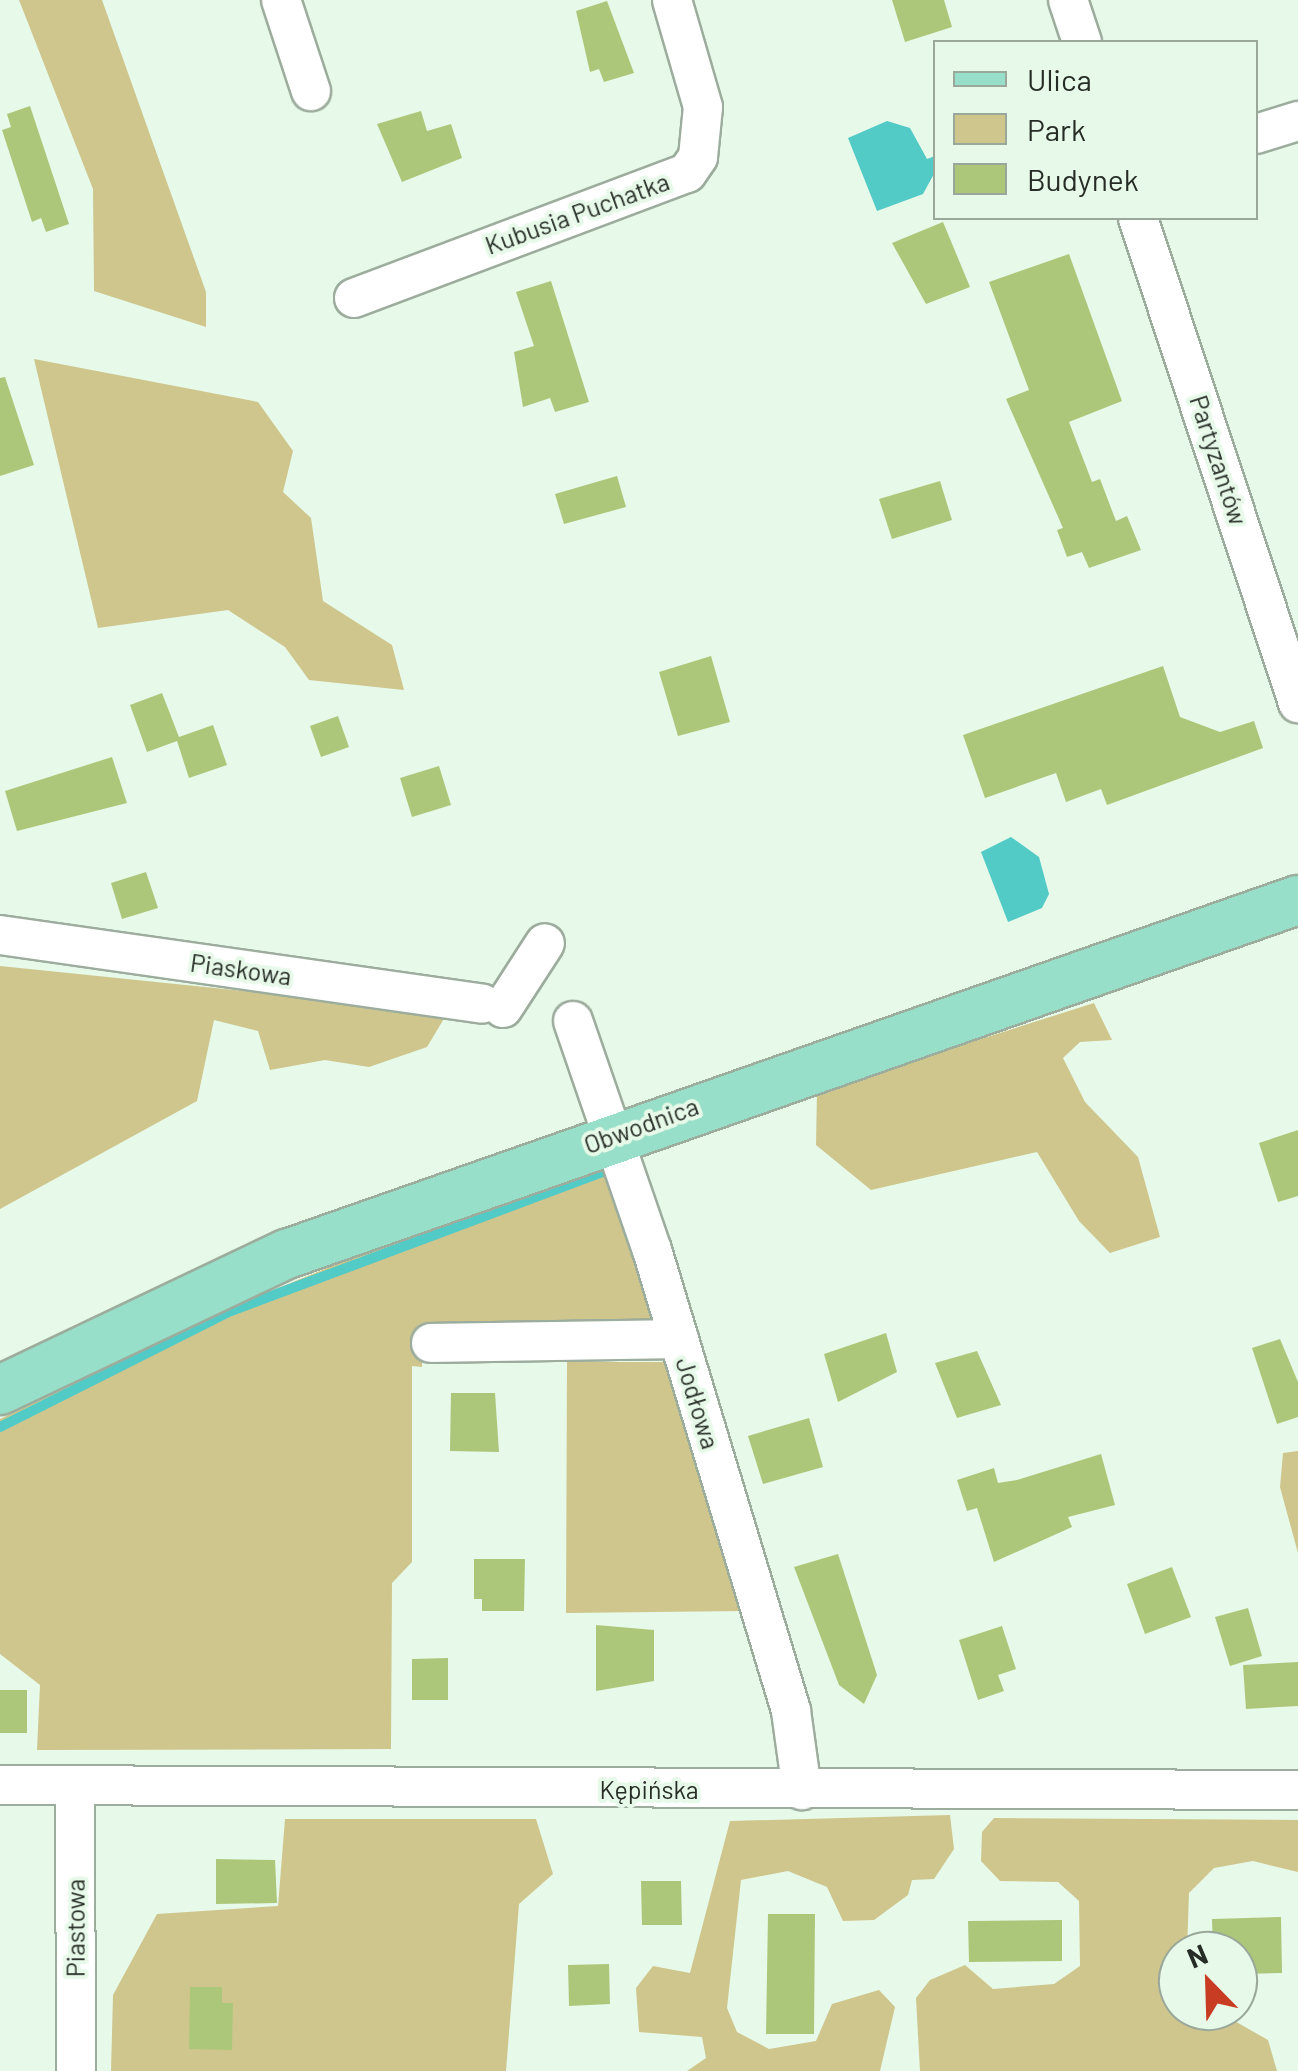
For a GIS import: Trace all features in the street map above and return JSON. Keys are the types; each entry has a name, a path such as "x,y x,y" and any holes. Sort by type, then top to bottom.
{"main road":[{"name":"Obwodnica","path":"0,1390 287,1254 615,1134 1298,900"}],"street":[{"path":"281,0 311,91"},
{"name":"Kubusia Puchatka","path":"354,298 687,173 698,158 704,107 672,0"},
{"path":"1068,0 1081,40"},
{"path":"1258,133 1298,121"},
{"name":"Partyzantów","path":"1139,220 1298,703"},
{"name":"Piaskowa","path":"0,935 493,1006 545,943"},
{"name":"Jodłowa","path":"573,1021 615,1134 791,1711 802,1790"},
{"path":"431,1344 679,1339"},
{"name":"Kępińska","path":"0,1785 1298,1790"},
{"name":"Piastowa","path":"75,1785 76,2071"}],"green space":[{"path":"19,0 102,0 206,292 206,327 94,291 93,189"},
{"path":"34,359 258,402 293,451 283,492 311,518 323,601 392,645 404,690 309,680 285,647 228,610 98,628"},
{"path":"0,966 448,1012 427,1047 369,1067 325,1060 270,1070 258,1031 214,1020 197,1101 0,1209"},
{"path":"1094,1003 1112,1040 1080,1042 1063,1058 1085,1102 1138,1157 1160,1237 1110,1253 1079,1221 1037,1152 871,1190 816,1145 817,1091"},
{"path":"602,1156 659,1335 423,1337 422,1367 412,1366 412,1562 392,1583 391,1749 37,1750 40,1685 0,1654 0,1419 266,1293"},
{"path":"567,1362 664,1362 743,1611 566,1613"},
{"path":"1298,1451 1298,1553 1280,1487 1283,1453"},
{"path":"950,1815 954,1849 934,1879 912,1880 908,1895 874,1920 843,1921 827,1887 788,1871 741,1880 727,2008 737,2032 769,2049 816,2041 832,2004 879,1990 895,2007 880,2071 687,2071 706,2058 702,2037 639,2032 636,1988 653,1966 690,1973 730,1821"},
{"path":"994,1818 1298,1820 1298,1872 1253,1861 1214,1868 1189,1893 1188,1931 1158,1931 1158,2031 1252,2031 1268,2040 1277,2071 920,2071 916,1998 930,1980 965,1965 993,1989 1054,1984 1080,1966 1079,1901 1058,1882 1000,1881 981,1861 982,1832"},
{"path":"285,1819 536,1819 553,1874 519,1904 506,2071 111,2071 113,1995 157,1914 278,1906"}],"water":[{"path":"887,121 910,128 927,159 933,157 933,176 923,194 877,211 848,138"},
{"path":"1011,837 1039,857 1049,894 1042,908 1008,922 981,852"}],"building":[{"path":"892,0 944,0 952,27 905,42"},
{"path":"607,1 634,73 604,82 599,69 590,72 576,11"},
{"path":"30,106 69,224 46,232 41,218 32,222 2,130 11,127 7,114"},
{"path":"421,111 427,131 451,124 462,158 402,182 377,124"},
{"path":"943,222 970,287 926,304 892,243"},
{"path":"1069,254 1122,401 1069,422 1092,482 1100,479 1116,521 1127,516 1141,550 1089,568 1082,552 1067,557 1057,530 1063,528 1006,399 1029,390 989,282"},
{"path":"551,281 589,402 555,412 550,398 523,407 514,352 534,346 516,292"},
{"path":"5,377 34,465 0,476 0,378"},
{"path":"617,476 626,507 564,524 555,494"},
{"path":"940,481 952,520 892,539 879,499"},
{"path":"711,656 730,722 678,736 659,672"},
{"path":"1163,666 1180,717 1220,732 1254,721 1263,748 1107,805 1101,789 1066,802 1056,773 985,798 963,735"},
{"path":"162,693 179,737 213,725 227,765 189,778 177,741 147,752 130,705"},
{"path":"338,716 349,747 321,757 310,726"},
{"path":"112,757 127,803 17,831 5,791"},
{"path":"439,766 451,805 412,817 400,778"},
{"path":"146,872 158,908 122,919 111,883"},
{"path":"1298,1130 1298,1196 1278,1202 1259,1143"},
{"path":"886,1333 897,1372 838,1402 824,1354"},
{"path":"1280,1339 1298,1382 1298,1417 1277,1424 1252,1348"},
{"path":"977,1351 1001,1405 957,1418 935,1363"},
{"path":"451,1393 495,1393 499,1452 450,1451"},
{"path":"809,1418 823,1467 763,1484 748,1436"},
{"path":"1101,1454 1115,1505 1068,1517 1072,1527 994,1562 977,1508 967,1511 957,1480 994,1468 998,1483 1017,1480"},
{"path":"838,1554 877,1675 864,1704 839,1685 794,1567"},
{"path":"474,1559 525,1559 524,1611 482,1611 482,1599 474,1599"},
{"path":"1172,1567 1191,1617 1145,1634 1127,1584"},
{"path":"1248,1608 1262,1656 1230,1666 1215,1617"},
{"path":"596,1625 654,1630 654,1681 596,1691"},
{"path":"1002,1626 1016,1669 998,1675 1004,1691 978,1700 959,1640"},
{"path":"448,1658 448,1700 412,1700 412,1659"},
{"path":"1298,1662 1298,1706 1246,1709 1243,1665"},
{"path":"0,1690 27,1690 27,1733 0,1733"},
{"path":"216,1859 275,1860 277,1903 216,1904"},
{"path":"641,1881 681,1881 682,1925 642,1925"},
{"path":"768,1914 815,1914 814,2034 766,2034"},
{"path":"1281,1917 1282,1973 1258,1974 1258,1931 1212,1931 1212,1919"},
{"path":"1062,1920 1062,1961 969,1962 968,1921"},
{"path":"609,1964 610,2004 569,2006 568,1965"},
{"path":"190,1987 222,1987 222,2003 233,2003 232,2050 189,2049"}],"waterway":[{"path":"0,1427 231,1311 601,1173"}]}
